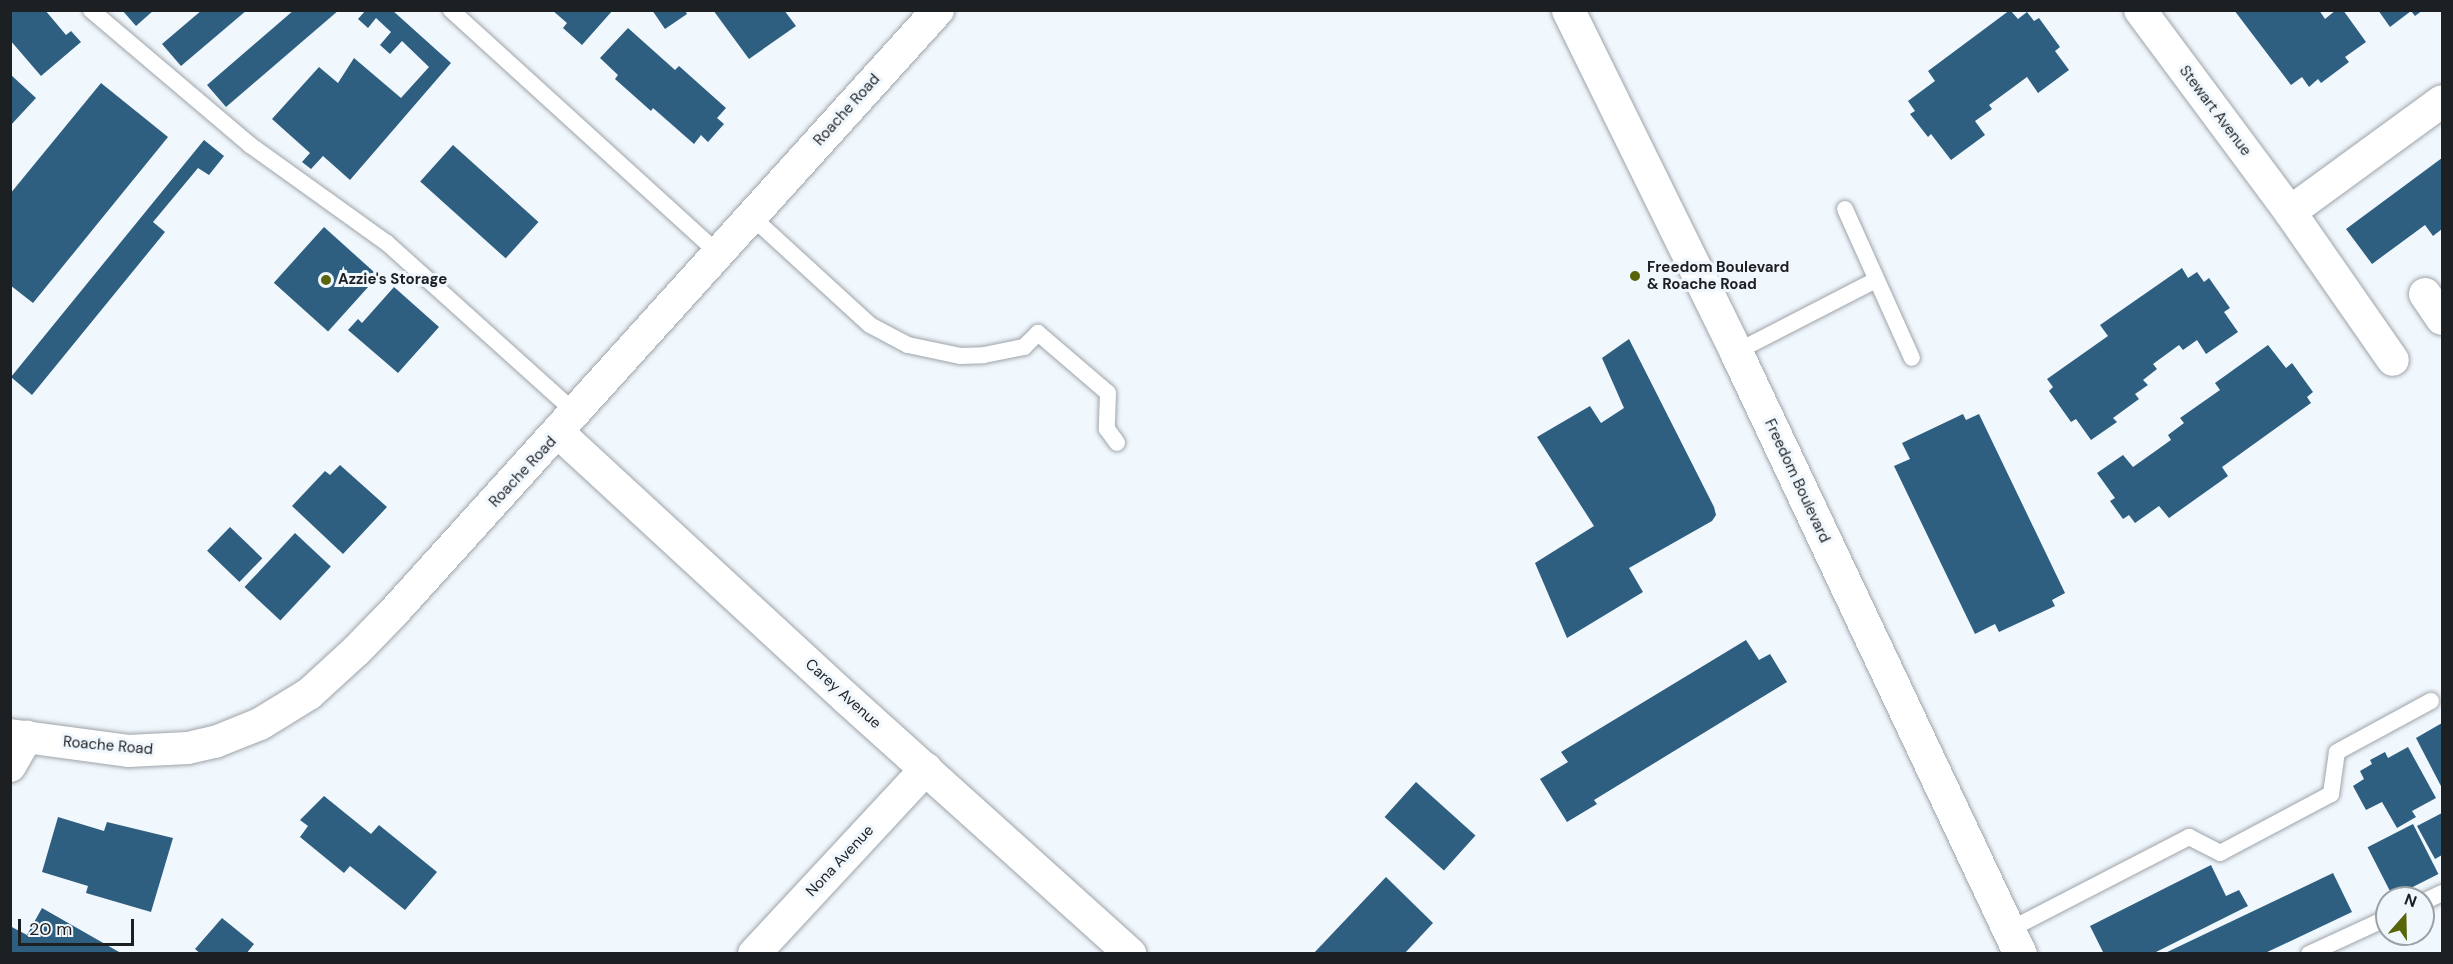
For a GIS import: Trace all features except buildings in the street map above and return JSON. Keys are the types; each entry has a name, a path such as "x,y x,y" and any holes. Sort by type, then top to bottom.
{"main road":[{"name":"Freedom Boulevard","path":"1568,10 1736,352 2015,942"}],"street":[{"name":"Stewart Avenue","path":"2140,10 2290,212 2393,360"},
{"name":"Roache Road","path":"19,736 128,751 188,748 234,735 285,710 309,694 356,651 567,422 937,11"},
{"path":"2290,212 2442,101"},
{"path":"2424,294 2442,319"},
{"name":"Carey Avenue","path":"567,422 926,770 1130,954"},
{"path":"10,766 19,736"},
{"name":"Nona Avenue","path":"754,954 926,770"}],"lane":[{"path":"92,10 250,145 387,243 567,422"},
{"path":"451,10 718,254"},
{"path":"1845,209 1912,358"},
{"path":"751,216 870,325 908,345 960,356 984,355 1024,347 1038,333 1108,393 1107,429 1117,443"},
{"path":"1736,352 1876,280"},
{"path":"2015,942 2189,837 2220,853 2331,794 2337,752 2431,701"},
{"path":"2309,954 2375,924"}],"place":[{"name":"Freedom Boulevard & Roache Road","path":"1635,276"},
{"name":"Azzie's Storage","path":"326,280"}]}
